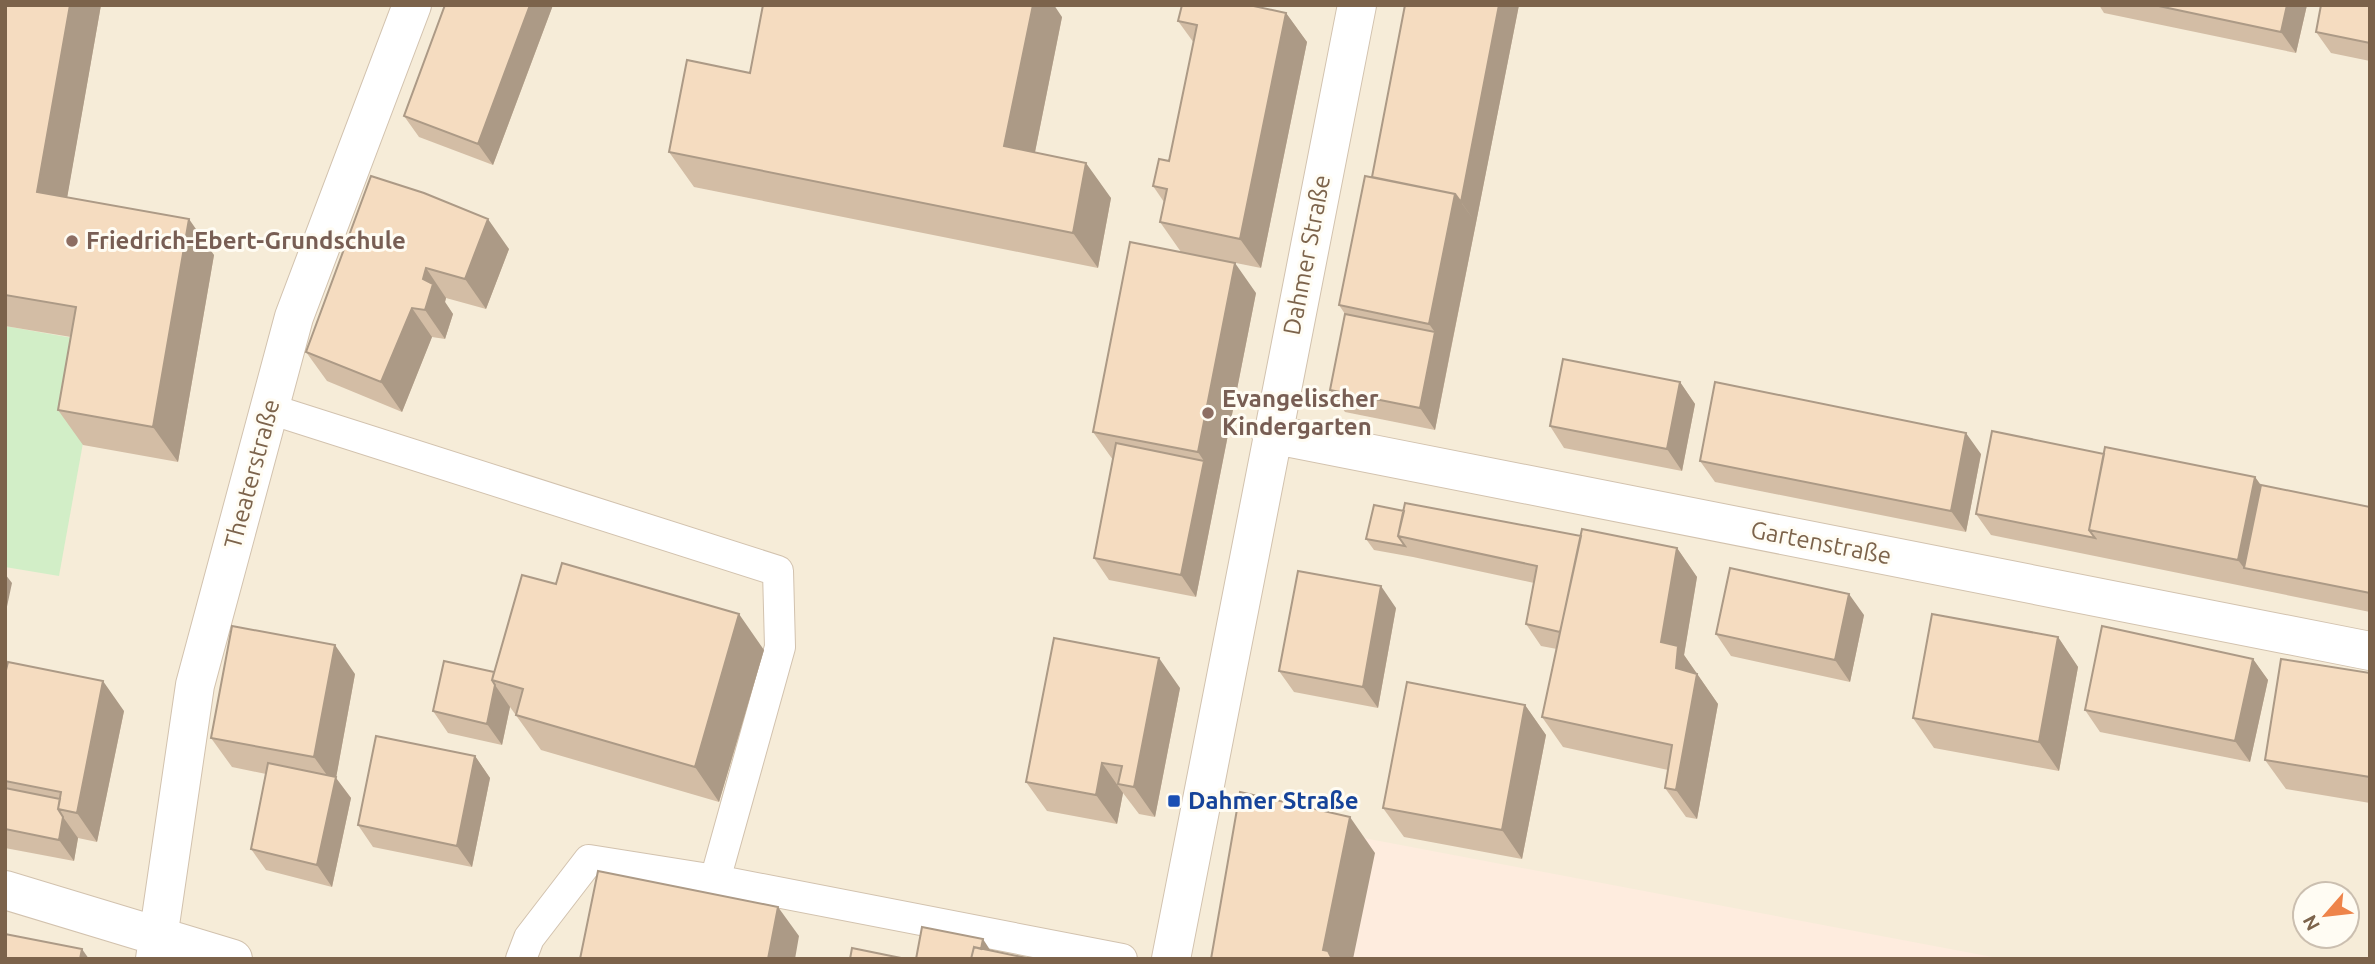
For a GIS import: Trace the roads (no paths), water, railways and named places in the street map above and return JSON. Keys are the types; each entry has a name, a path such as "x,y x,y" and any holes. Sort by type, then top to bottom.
{"street":[{"name":"Theaterstraße","path":"157,948 195,685 294,317 412,5"},
{"name":"Dahmer Straße","path":"1171,959 1271,435 1357,5"},
{"name":"Gartenstraße","path":"1271,435 2370,651"},
{"path":"5,890 157,948 233,959"}],"lane":[{"path":"270,409 778,571 780,647 715,880"},
{"path":"521,959 528,937 589,859 715,880 1122,959"}],"place":[{"name":"Friedrich-Ebert-Grundschule","path":"72,241"},
{"name":"Evangelischer Kindergarten","path":"1208,413"},
{"name":"Dahmer Straße","path":"1174,801"}]}
